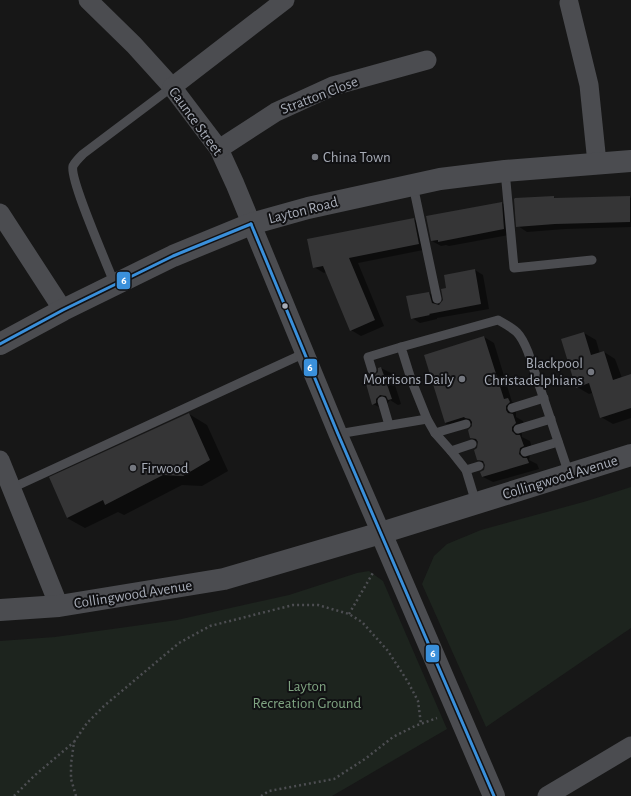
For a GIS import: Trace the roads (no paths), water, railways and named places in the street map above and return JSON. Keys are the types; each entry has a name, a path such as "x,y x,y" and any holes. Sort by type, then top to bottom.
{"street":[{"name":"Caunce Street","path":"88,0 134,45 172,87 219,149 235,184 338,434 494,796"},
{"path":"172,87 284,0"},
{"path":"569,3 589,85 597,163"},
{"name":"Stratton Close","path":"219,149 276,112 333,86 427,60"},
{"name":"Layton Road","path":"1,341 173,256 251,224 308,208 440,179 505,171 631,161"},
{"path":"0,212 63,310"},
{"name":"Collingwood Avenue","path":"0,610 58,606 224,579 384,541 476,503 631,455"},
{"path":"0,460 58,606"},
{"path":"547,796 631,746"}],"lane":[{"path":"115,285 77,190 73,173 73,165 83,154 172,87"},
{"path":"505,171 514,268 592,260"},
{"path":"413,184 437,299"},
{"path":"372,370 368,357 498,320 515,330 524,342 569,474"},
{"path":"401,347 427,419 435,433 466,470 476,503"},
{"path":"12,488 305,353"},
{"path":"512,408 544,398"},
{"path":"382,401 389,425"},
{"path":"338,434 427,419"},
{"path":"518,430 551,420"},
{"path":"435,433 466,424"},
{"path":"525,452 558,442"},
{"path":"451,451 472,444"},
{"path":"466,470 479,466"}],"place":[{"name":"China Town","path":"315,157"},
{"name":"Blackpool Christadelphians","path":"591,372"},
{"name":"Morrisons Daily","path":"462,379"},
{"name":"Firwood","path":"133,468"}],"park label":[{"name":"Layton Recreation Ground","path":"307,694"}]}
